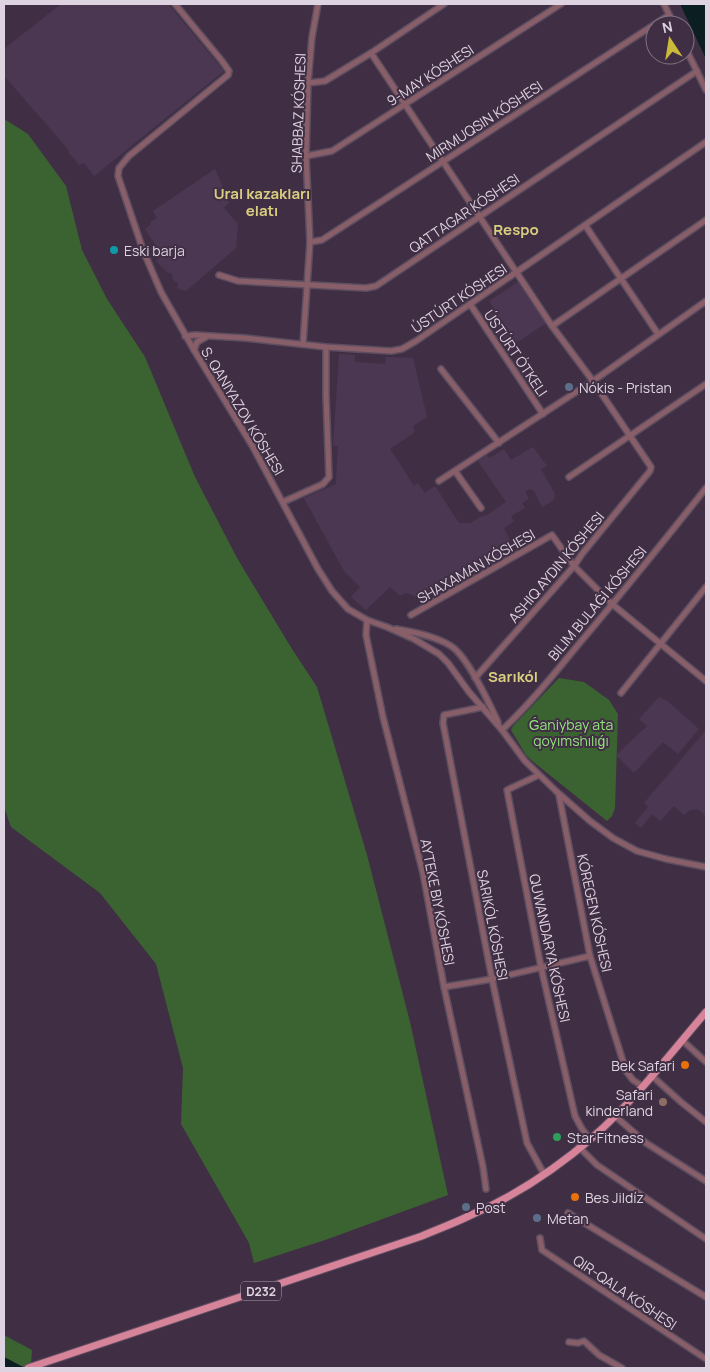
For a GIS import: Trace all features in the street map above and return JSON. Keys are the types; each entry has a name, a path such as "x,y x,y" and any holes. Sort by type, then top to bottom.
{"main road":[{"name":"D232","path":"28,1368 422,1236 472,1215 512,1194 544,1174 590,1139 615,1116 706,1012"}],"street":[{"path":"175,4 222,61 229,71 228,75 129,156 119,168 118,176 147,259 162,292 194,350 253,447 318,569 332,591 348,609 367,620 414,639 439,654 525,760 559,794 590,821 613,838 637,851 706,867"},
{"path":"318,6 326,4"},
{"path":"308,83 326,81 444,4"},
{"name":"9-MAY KÓSHESI","path":"306,156 332,151 561,4"},
{"path":"664,4 669,15"},
{"name":"SHABBAZ KÓSHESI","path":"303,344 310,242 306,156 308,83 312,37 318,6"},
{"name":"MIRMUQSIN KÓSHESI","path":"310,242 322,240 645,30"},
{"path":"371,53 442,161 481,216 552,326 593,381 651,467 650,472 574,566 475,678"},
{"path":"694,65 706,90"},
{"name":"QATTAGAR KÓSHESI","path":"219,275 238,281 366,288 376,286 697,71"},
{"name":"ÚSTÚRT KÓSHESI","path":"186,336 245,338 326,347 390,351 402,349 706,142"},
{"path":"552,326 706,220"},
{"path":"584,225 658,334"},
{"path":"439,481 593,381 706,301"},
{"name":"ÚSTÚRT ÓTKELI","path":"470,304 543,414"},
{"path":"194,350 197,342 207,336"},
{"path":"283,502 323,484 329,477 326,347"},
{"path":"440,369 499,442"},
{"path":"569,477 706,384"},
{"path":"455,471 481,508"},
{"path":"502,730 513,720 612,604 706,488"},
{"name":"SHAXAMAN KÓSHESI","path":"411,615 552,535 574,566"},
{"path":"574,566 612,604 706,681"},
{"path":"621,693 705,591"},
{"name":"AYTEKE BIY KÓSHESI","path":"367,620 367,643 383,717 423,873 444,987 483,1167 486,1189"},
{"path":"387,627 423,634 451,646 459,652 502,730"},
{"path":"483,707 444,715 443,723 492,979 527,1143 544,1174"},
{"name":"QUWANDARYA KÓSHESI","path":"539,775 507,790 542,967 575,1116 590,1139"},
{"name":"KÓREGEN KÓSHESI","path":"559,794 590,956 626,1070 633,1080 642,1086"},
{"path":"444,987 492,979 590,956"},
{"path":"682,1040 706,1062"},
{"path":"651,1075 706,1122"},
{"path":"615,1116 646,1143 706,1182"},
{"path":"579,1147 597,1165 706,1239"},
{"path":"568,1213 706,1297"},
{"path":"540,1238 542,1250 706,1359"},
{"path":"569,1342 578,1343 584,1341 622,1368"}],"shaded area":[{"path":"61,4 168,4 224,71 94,176 84,163 79,165 68,149 5,77 4,49"},
{"path":"680,4 706,4 706,59 695,36 695,15 685,15"},
{"path":"215,169 229,202 224,208 238,224 236,248 186,291 177,288 178,282 175,282 172,278 173,274 168,273 156,261 160,258 155,252 157,247 145,229 151,224 150,222 157,218 153,211"},
{"path":"518,282 546,323 507,349 485,316 495,310 489,301"},
{"path":"339,354 355,355 355,362 385,364 386,357 413,358 427,417 413,426 415,432 390,449 414,486 418,483 425,493 435,486 459,523 470,523 487,515 506,502 478,461 487,455 490,458 504,449 511,460 533,447 547,466 541,469 555,494 554,500 542,507 534,491 531,489 525,491 529,499 522,503 525,508 511,516 514,521 504,528 514,552 450,586 446,580 416,597 408,593 400,596 390,587 366,610 351,597 360,587 344,571 304,498 336,484 338,446 333,446"},
{"path":"659,697 666,700 699,729 678,754 663,742 634,773 616,755 647,726 639,719"},
{"path":"706,730 706,816 698,809 690,810 684,815 674,806 660,821 652,814 641,828 635,823 648,807 644,803"},
{"path":"4,1357 25,1368 4,1368"}],"green space":[{"path":"4,119 28,134 66,186 82,250 107,299 145,357 195,477 237,558 317,687 367,855 410,1022 448,1195 328,1239 254,1263 249,1243 181,1124 183,1068 156,964 100,893 11,827 4,807"},
{"name":"Ǵaniybay ata qoyımshılıǵı","path":"559,678 584,682 609,700 618,714 615,808 612,816 607,821 531,760 511,730"},
{"path":"4,1335 32,1350 31,1364 25,1368 4,1357"}],"place":[{"name":"Eski barja","path":"114,250"},
{"name":"Nókis - Pristan","path":"569,387"},
{"name":"Bek Safari","path":"685,1065"},
{"name":"Safari kinderland","path":"663,1102"},
{"name":"Star Fitness","path":"557,1137"},
{"name":"Bes Jildíz","path":"575,1197"},
{"name":"Post","path":"466,1207"},
{"name":"Metan","path":"537,1218"}],"district":[{"name":"Ural kazakları elatı","path":"262,202"},
{"name":"Respo","path":"516,229"},
{"name":"Sarıkól","path":"513,676"}]}
